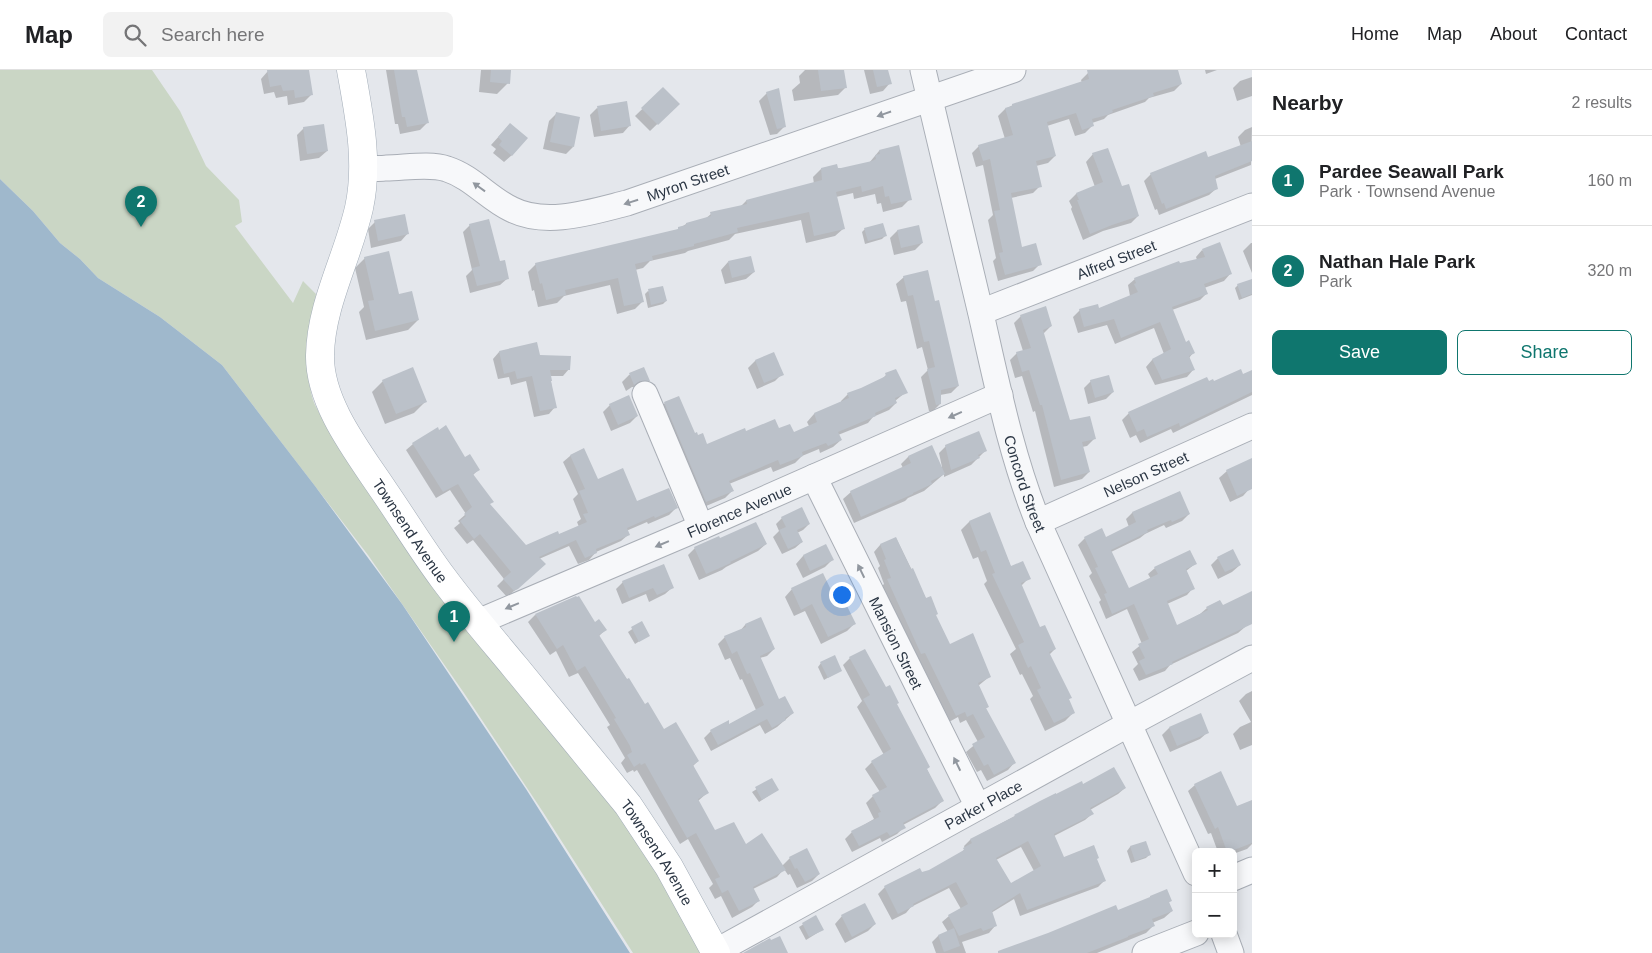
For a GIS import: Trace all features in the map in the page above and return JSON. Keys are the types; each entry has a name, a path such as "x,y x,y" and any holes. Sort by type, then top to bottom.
{"main road":[{"name":"Townsend Avenue","path":"350,70 360,122 364,168 359,209 332,293 322,332 320,356 322,380 328,398 366,464 443,577 628,805 670,867 715,952"}],"street":[{"name":"Concord Street","path":"923,70 1014,455 1025,492 1192,864"},
{"name":"Myron Street","path":"364,168 423,166 445,168 464,176 512,210 540,218 572,216 626,203 1013,70"},
{"name":"Alfred Street","path":"980,312 1252,206"},
{"path":"645,394 701,527"},
{"name":"Florence Avenue","path":"478,622 1000,396"},
{"name":"Nelson Street","path":"1038,522 1252,426"},
{"name":"Mansion Street","path":"814,477 978,807"},
{"name":"Parker Place","path":"715,952 1252,658"},
{"path":"1237,876 1252,870"},
{"path":"1145,953 1192,935"},
{"path":"1225,938 1231,953"}],"green space":[{"path":"0,70 152,70 180,111 206,166 239,200 242,222 235,226 293,303 303,281 316,294 310,335 309,380 315,405 325,423 343,451 630,826 702,953 633,953 464,693 368,555 222,365 160,317 98,278 80,259 60,243 33,211 0,179"}],"water":[{"path":"0,179 33,211 60,243 80,259 98,278 160,317 222,365 402,604 526,789 630,953 0,953"}],"building":[{"path":"267,70 309,70 313,95 295,98 294,90 283,91 281,85 270,87"},
{"path":"394,70 417,70 429,123 407,127 405,117 402,117"},
{"path":"491,70 511,70 510,84 490,82"},
{"path":"818,70 844,70 847,88 821,91"},
{"path":"873,70 888,70 892,84 877,87"},
{"path":"1087,70 1178,70 1182,84 1153,93 1154,96 1092,119 1094,126 1082,130 1076,113 1047,122 1056,156 1036,161 1042,187 1011,193 1022,247 1036,243 1042,265 1005,275 999,253 1003,252 994,211 1000,210 990,159 983,161 978,145 1013,135 1005,108 1089,79"},
{"path":"663,87 680,104 658,125 641,108"},
{"path":"779,88 786,127 777,129 766,92"},
{"path":"627,101 631,126 601,131 597,106"},
{"path":"556,112 580,117 574,147 550,142"},
{"path":"510,123 528,138 512,156 499,145 502,141 498,137"},
{"path":"324,124 328,151 307,154 303,127"},
{"path":"1252,141 1252,161 1215,176 1218,189 1166,209 1164,203 1162,204 1150,173 1206,151 1208,157"},
{"path":"899,145 912,200 891,204 889,196 885,197 883,186 862,192 861,186 836,192 845,229 814,236 809,212 737,228 738,232 694,244 694,246 652,256 653,260 635,264 644,302 624,306 618,278 565,290 566,295 546,300 535,263 678,229 678,227 686,225 686,223 711,216 710,212 747,204 746,200 822,180 821,168 837,164 838,168 841,168 872,161 876,159 875,155 880,154 879,150"},
{"path":"1108,148 1122,186 1129,184 1139,216 1090,234 1076,193 1103,182 1092,153"},
{"path":"405,214 409,234 378,241 374,220"},
{"path":"489,219 500,261 505,260 509,279 477,286 472,268 480,266 469,224"},
{"path":"883,223 887,236 868,241 864,228"},
{"path":"919,225 923,243 901,248 897,230"},
{"path":"1220,242 1232,274 1204,284 1208,294 1172,307 1186,342 1189,340 1195,353 1189,356 1195,370 1162,380 1152,359 1171,349 1160,322 1121,338 1114,319 1084,327 1079,309 1098,304 1099,308 1138,292 1134,284 1136,283 1134,278 1179,261 1180,263 1205,257 1202,249"},
{"path":"389,251 399,294 412,291 419,320 375,331 368,301 374,300 364,257"},
{"path":"751,256 755,272 732,278 728,261"},
{"path":"928,270 935,301 939,300 959,386 941,390 941,404 936,405 927,369 935,367 929,341 924,342 913,295 908,296 903,276"},
{"path":"1252,279 1252,294 1242,298 1237,284"},
{"path":"663,286 667,301 651,305 648,289"},
{"path":"1046,306 1052,326 1043,330 1070,420 1090,416 1096,439 1082,442 1090,472 1061,480 1042,405 1040,405 1029,370 1022,372 1016,352 1031,348 1020,315"},
{"path":"537,342 540,355 571,356 570,370 550,370 557,408 540,411 532,376 517,379 515,371 504,374 499,351"},
{"path":"774,352 784,375 764,383 755,360"},
{"path":"413,367 427,402 396,414 382,380"},
{"path":"644,367 650,381 640,381 634,385 629,373"},
{"path":"896,369 908,393 895,398 897,403 875,413 876,416 838,432 842,440 828,446 826,443 802,452 803,456 780,465 778,460 729,481 734,491 706,502 664,402 679,396 695,433 697,432 698,435 703,433 707,444 745,428 746,431 775,419 779,428 790,424 794,432 817,422 814,413 849,398 847,393 886,376 885,373"},
{"path":"1241,369 1243,374 1252,370 1252,392 1180,427 1179,423 1147,437 1144,429 1137,432 1128,412 1207,377 1209,381 1213,379 1214,381"},
{"path":"1109,375 1114,392 1095,398 1090,380"},
{"path":"629,395 638,416 618,425 609,404"},
{"path":"446,425 465,457 470,454 480,470 473,474 494,502 490,504 526,545 558,531 559,534 587,522 583,514 588,513 579,491 585,489 570,455 584,448 598,479 623,468 637,501 669,488 678,508 627,528 630,535 596,549 597,553 585,558 576,540 539,557 546,564 514,591 503,579 511,572 480,534 474,539 460,521 466,516 464,514 472,507 458,484 443,492 412,443 438,427 439,430"},
{"path":"979,431 987,451 978,455 980,458 951,470 945,445"},
{"path":"932,445 945,474 931,481 932,484 913,494 861,517 850,491 911,463 908,456"},
{"path":"1252,458 1252,489 1237,496 1226,470"},
{"path":"1180,491 1190,514 1147,530 1148,532 1111,550 1129,588 1158,574 1154,567 1190,550 1197,564 1186,569 1195,589 1167,601 1177,625 1208,610 1206,607 1220,600 1223,605 1252,591 1252,624 1172,662 1173,664 1146,675 1139,661 1145,658 1138,644 1149,639 1134,604 1112,614 1104,594 1107,593 1095,568 1098,567 1084,537 1102,528 1106,537 1136,522 1132,512"},
{"path":"802,507 810,524 797,530 803,542 788,549 779,530 786,527 781,517"},
{"path":"990,512 1011,566 1023,561 1031,579 1021,583 1040,627 1045,625 1056,649 1049,652 1072,698 1069,699 1075,713 1054,723 1037,690 1041,688 1031,666 1028,668 1018,645 1024,642 992,574 995,573 986,550 981,552 969,521"},
{"path":"756,522 767,544 706,574 694,547"},
{"path":"896,537 911,569 913,568 926,598 931,596 938,614 936,615 950,644 973,633 991,677 978,683 989,707 986,708 1016,763 994,775 988,764 984,766 972,744 985,737 973,714 967,717 965,712 956,716 925,653 921,654 887,579 891,578 880,544"},
{"path":"826,544 834,560 810,571 803,555"},
{"path":"1233,549 1241,565 1225,572 1217,557"},
{"path":"664,564 674,588 657,595 653,588 629,598 622,581"},
{"path":"823,573 839,607 846,604 856,624 828,637 812,604 801,610 791,588"},
{"path":"579,596 595,622 599,619 607,630 599,635 645,704 648,702 664,729 676,722 699,761 693,765 709,793 698,799 715,830 734,822 746,844 762,833 786,870 753,887 760,901 739,911 728,890 722,893 715,879 720,877 696,833 687,838 645,763 641,765 640,763 634,767 627,755 632,752 630,746 614,719 616,718 585,666 577,671 563,645 557,649 535,614"},
{"path":"761,617 775,649 760,656 779,699 785,696 794,713 772,728 767,719 718,745 710,730 729,720 729,724 764,705 750,673 747,674 737,651 732,654 724,636 746,627 745,624"},
{"path":"642,621 650,636 639,642 631,627"},
{"path":"865,649 886,687 890,685 899,703 897,704 930,767 927,769 944,801 903,823 906,828 890,836 887,832 859,846 851,831 879,817 878,813 881,812 872,795 887,787 871,761 891,749 863,699 870,695 849,657"},
{"path":"835,655 842,671 828,678 820,662"},
{"path":"1201,713 1209,733 1177,746 1169,727"},
{"path":"1114,767 1126,788 1090,808 1094,814 1054,834 1064,857 1094,845 1099,858 1097,859 1106,881 1027,910 1020,893 992,911 997,926 983,931 981,928 959,936 948,915 968,904 956,882 913,904 914,906 898,914 884,886 920,868 922,872 929,870 964,850 963,848 972,843 970,839 1056,793 1082,781 1083,784","holes":["1028,841 1041,866 1011,883 996,858"]},
{"path":"1221,771 1237,806 1252,800 1252,843 1237,849 1226,848 1218,827 1215,829 1194,784"},
{"path":"772,778 779,790 762,800 755,787"},
{"path":"1146,841 1151,855 1135,861 1130,846"},
{"path":"807,848 820,874 805,882 789,857"},
{"path":"1167,889 1172,901 1169,902 1173,911 1152,919 1155,926 1087,953 998,953 998,951 1116,905 1118,910"},
{"path":"865,903 876,924 852,937 841,915"},
{"path":"816,915 824,930 809,937 802,923"},
{"path":"954,928 960,946 944,952 938,935"},
{"path":"780,936 788,953 743,953 770,938 771,940"}],"place":[{"name":"Nathan Hale Park","path":"141,227"},
{"name":"Pardee Seawall Park","path":"454,642"}]}
